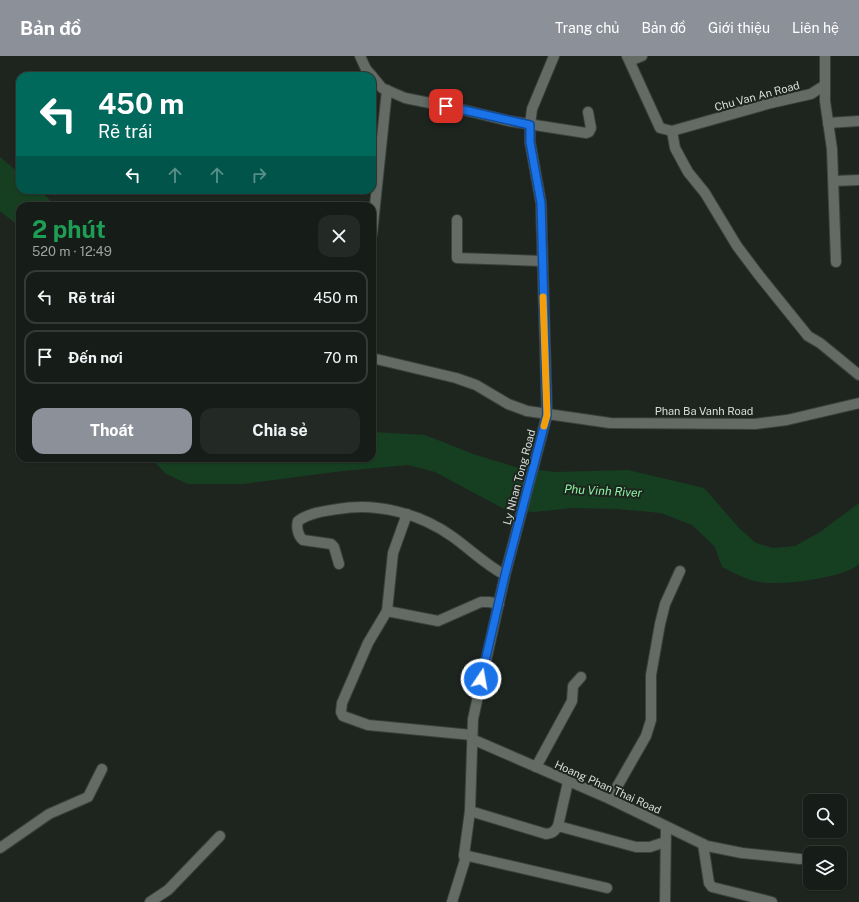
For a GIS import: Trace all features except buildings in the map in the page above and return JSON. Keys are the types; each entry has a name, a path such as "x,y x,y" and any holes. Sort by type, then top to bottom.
{"street":[{"path":"360,56 369,72"},
{"name":"Ly Nhan Tong Road","path":"452,902 465,860 464,855 470,811 472,737 484,666 505,575 547,415 541,203 530,142 530,125 532,109 554,56"},
{"path":"642,56 629,58 660,128 669,131 688,172 705,193 737,246 808,336 820,343 859,375"},
{"path":"826,56 824,85 832,149 836,262"},
{"path":"376,81 382,88 406,98 530,125 589,132 591,128 588,112"},
{"name":"Chu Van An Road","path":"669,131 771,103 811,94 824,85"},
{"path":"375,202 387,90"},
{"path":"828,123 859,121"},
{"path":"834,181 859,180"},
{"path":"457,220 456,258 542,261"},
{"name":"Phan Ba Vanh Road","path":"376,359 456,378 476,385 508,404 527,411 610,423 755,424 788,420 859,403"},
{"path":"339,564 334,547 331,544 303,540 300,538 296,524 298,521 316,513 350,507 376,507 407,514 439,528 505,575"},
{"path":"407,514 393,553 387,611 438,621 481,602 499,604"},
{"path":"610,799 646,736 652,720 651,675 660,624 665,604 680,571"},
{"name":"Hoang Phan Thai Road","path":"387,611 365,650 342,703 341,712 344,716 368,724 472,737 666,826 665,902"},
{"path":"536,767 572,701 573,686 581,677"},
{"path":"0,848 49,814 88,797 102,769"},
{"path":"470,811 546,834 554,832 558,826 568,782"},
{"path":"558,826 636,847 650,847 665,842"},
{"path":"666,826 703,844 742,853 800,859"},
{"path":"150,902 168,890 220,836"},
{"path":"703,844 709,883 712,887 772,902"},
{"path":"464,855 607,888"}],"water":[{"path":"0,157 16,171 16,194 43,194 52,202 16,202 16,224 0,211"},
{"name":"Phu Vinh River","path":"376,432 425,435 473,454 519,468 556,472 628,470 704,488 739,528 756,543 773,548 795,546 820,532 859,503 859,564 852,569 812,580 782,583 754,581 722,567 715,547 692,525 661,513 617,509 573,508 534,512 506,510 435,472 408,465 343,471 243,484 188,484 166,474 155,462 376,462"}],"slow traffic":[{"path":"543,297 547,415 544,426"}],"route":[{"path":"446,106 530,125 530,142 541,203 547,415 505,575 481,679"}]}
